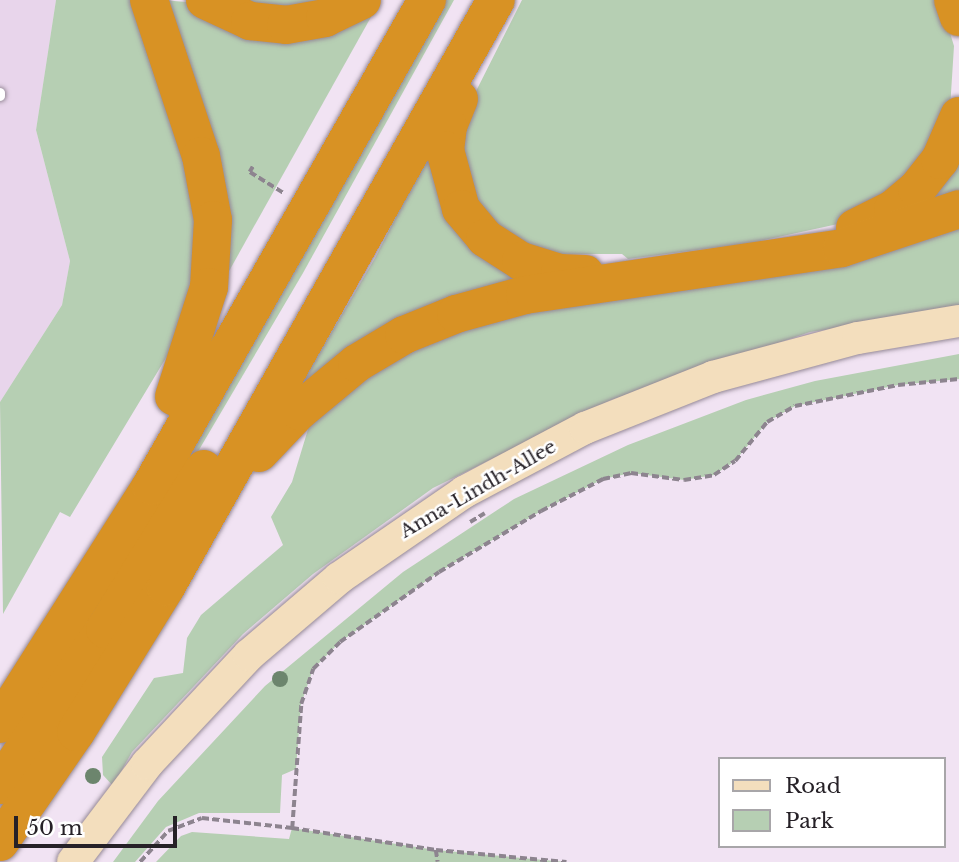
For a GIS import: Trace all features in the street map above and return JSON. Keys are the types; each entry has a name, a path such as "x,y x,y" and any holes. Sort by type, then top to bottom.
{"highway":[{"path":"149,0 201,156 213,220 209,287 174,397"},
{"path":"205,0 231,15 286,25 325,18 362,0"},
{"path":"0,681 174,397 399,0"},
{"path":"0,724 150,486 427,0"},
{"path":"0,785 106,629 191,491 467,0"},
{"path":"0,842 76,732 166,587 496,0"},
{"path":"504,0 448,126 447,163 457,200 474,226 498,248 545,270 615,270 770,248 844,232 893,209 917,189 940,160 959,116"},
{"path":"953,0 959,18"},
{"path":"166,587 281,429 347,371 404,335 493,303 842,248 959,209"}],"main road":[{"name":"Anna-Lindh-Allee","path":"73,862 147,764 249,655 339,578 464,492 585,428 713,376 847,341 959,321"}],"path":[{"path":"253,167 250,172 289,196"},
{"path":"292,828 301,704 313,669 340,642 439,572 603,479 631,472 684,480 714,475 735,461 767,422 795,406 898,385 959,379"},
{"path":"468,524 491,510"},
{"path":"140,862 168,831 202,818 292,828 436,850 566,862"},
{"path":"436,850 438,862"}],"shaded area":[{"path":"0,0 56,0 36,130 70,261 62,305 0,402"}],"green space":[{"path":"56,0 138,0 204,220 178,338 70,517 60,512 3,614 0,402 62,305 70,261 36,130"},
{"path":"162,0 371,17 228,273"},
{"path":"220,0 347,0 317,12"},
{"path":"444,0 454,0 303,273 143,545 181,465"},
{"path":"522,0 940,0 954,46 950,109 915,175 838,224 751,243 628,259 622,254 539,254 488,223 462,167 467,109"},
{"path":"433,144 526,273 317,380 301,384 375,258"},
{"path":"959,153 959,199 926,199"},
{"path":"959,220 959,311 810,332 611,400 433,488 313,574 243,634 132,752 113,786 103,775 102,757 154,678 183,673 187,638 201,615 283,545 271,517 292,482 309,426 366,376 462,324"},
{"path":"959,354 959,379 898,385 795,406 767,422 735,461 714,475 684,480 631,473 603,479 541,511 439,572 340,642 313,669 301,704 296,769 282,775 280,813 199,813 166,827 135,862 113,862 158,801 265,686 403,572 514,499 628,445 746,400 815,381"},
{"path":"292,828 436,850 566,862 156,862 181,836 192,832 289,839"}]}
